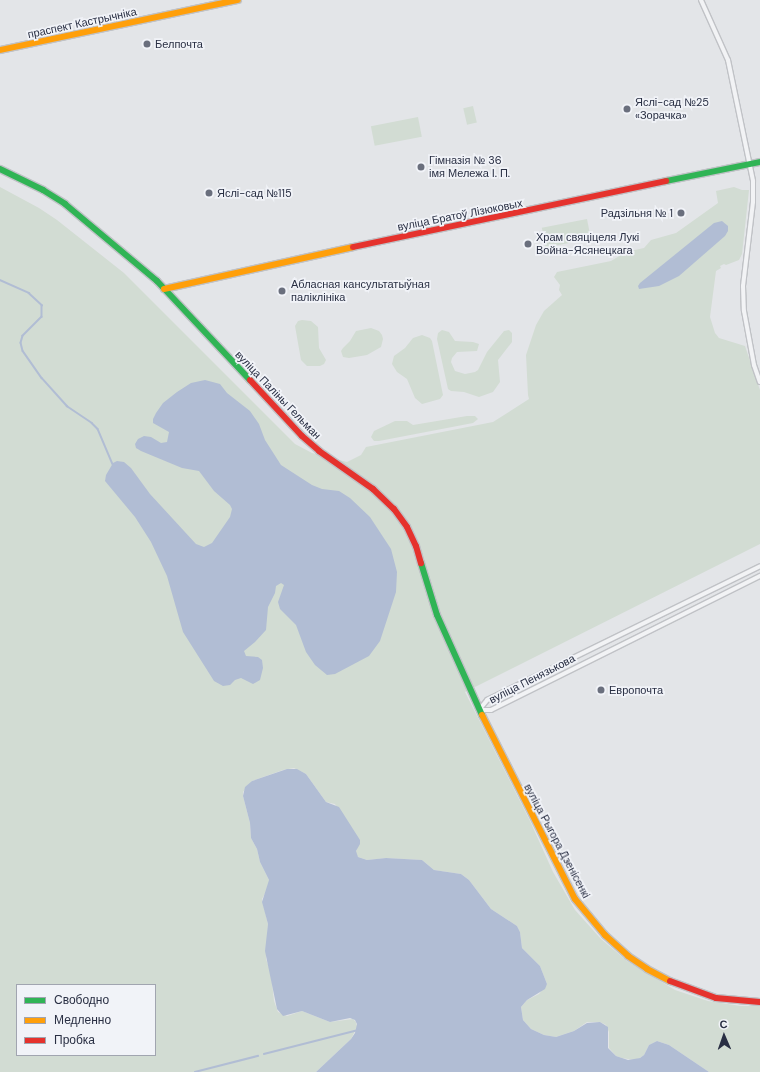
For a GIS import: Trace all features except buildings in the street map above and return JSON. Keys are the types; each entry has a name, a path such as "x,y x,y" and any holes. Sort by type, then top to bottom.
{"street":[{"name":"праспект Кастрычніка","path":"0,50 238,0"},
{"path":"701,0 728,60 753,181 754,202 743,286 744,311 754,365 760,382"},
{"name":"вуліца Братоў Лізюковых","path":"164,288 268,264 760,162"},
{"name":"вуліца Паліны Гельман","path":"0,169 43,190 65,204 164,288 302,436 319,451 373,488 394,509 407,527 416,546 437,615 479,710 508,767"},
{"name":"вуліца Пенязькова","path":"479,710 487,700 760,566"},
{"name":"вуліца Пенязькова","path":"479,710 491,710 760,576"},
{"name":"вуліца Рыгора Дзенісенкі","path":"508,767 575,899 594,923 616,946 647,969 680,986 716,998 760,1002"}],"shaded area":[{"path":"473,106 477,123 467,125 463,108"},
{"path":"418,117 422,137 375,146 371,126"},
{"path":"0,187 39,208 57,220 124,273 295,444 312,453 347,462 361,455 366,447 493,422 529,399 526,355 536,325 544,311 562,295 559,290 560,285 554,277 557,272 611,261 626,252 644,248 651,240 676,233 718,203 716,191 734,187 742,190 749,190 742,254 739,260 726,265 724,264 716,271 710,317 715,333 719,338 745,346 760,390 760,544 465,692 530,821 553,872 575,910 601,939 627,961 675,990 708,1001 741,1006 760,1006 760,1072 709,1072 669,1045 657,1041 649,1045 644,1055 640,1058 634,1060 622,1058 616,1056 609,1048 609,1032 606,1025 600,1022 587,1022 574,1031 556,1037 544,1035 531,1029 523,1020 521,1007 527,1000 539,994 547,984 540,966 522,948 520,932 517,926 491,909 469,880 461,874 434,870 422,860 386,858 367,860 358,857 355,853 357,849 335,804 326,802 306,774 294,768 283,770 252,781 243,792 243,796 250,823 251,838 269,880 269,886 262,899 268,924 266,959 271,973 274,1001 278,1012 287,1016 302,1011 330,1022 353,1019 356,1022 357,1027 351,1039 316,1072 0,1072"},
{"path":"587,219 591,239 546,247 542,228"},
{"path":"298,321 311,321 318,327 319,348 326,360 324,364 320,366 307,366 301,360 295,326"},
{"path":"371,328 379,331 382,335 383,339 381,347 367,355 349,358 343,357 341,351 356,331"},
{"path":"442,330 449,332 455,341 473,342 479,344 477,351 457,352 452,358 451,362 455,371 465,374 478,370 487,352 504,331 509,330 512,333 512,342 498,360 500,382 493,392 479,397 448,389 437,339 438,333"},
{"path":"422,335 430,338 432,341 443,395 440,399 422,404 415,398 407,379 397,372 392,364 394,356 405,348 413,338"},
{"path":"475,416 478,419 473,423 379,441 374,441 371,437 374,431 395,421 407,421 413,425"}],"water":[{"path":"722,221 728,226 728,231 725,236 679,276 659,286 639,289 638,286 640,283 714,223"},
{"path":"205,380 220,384 227,393 250,411 259,424 265,440 281,465 312,485 322,489 339,491 350,498 370,517 391,549 397,572 396,592 380,641 369,656 335,674 327,675 315,665 306,652 296,625 280,609 278,602 284,585 281,583 276,586 275,593 268,607 266,630 244,651 246,656 258,657 262,660 263,668 260,680 253,684 241,678 235,680 230,685 223,686 214,681 183,632 167,576 151,542 135,517 105,481 106,475 113,463 117,461 124,462 131,468 150,494 196,544 204,547 212,543 230,517 232,509 230,505 214,491 199,471 182,468 141,451 136,448 135,444 138,439 144,436 151,437 161,443 167,442 169,432 153,423 156,413 163,403 177,392 191,383"},
{"path":"287,769 297,769 306,774 326,802 339,807 360,840 360,844 356,851 358,857 367,860 386,858 422,860 434,870 461,874 469,880 491,909 517,926 520,932 522,948 540,966 547,984 545,989 527,1000 521,1007 523,1020 531,1029 544,1035 556,1037 574,1031 587,1023 600,1022 608,1027 608,1048 616,1056 628,1060 640,1058 644,1055 649,1045 657,1041 669,1045 709,1072 316,1072 351,1039 355,1033 357,1024 355,1020 350,1018 330,1022 302,1011 283,1016 277,1009 265,951 268,924 262,902 269,880 251,838 250,823 243,796 245,787 252,781"}],"waterway":[{"path":"0,280 29,293 42,305 42,317 23,336 21,343 23,351 42,378 67,406 92,423 98,429 113,464"},
{"path":"264,1054 358,1030"},
{"path":"195,1072 258,1056"}],"traffic: fast":[{"path":"666,181 760,162"},
{"path":"0,169 43,190 65,204 157,281 250,380"},
{"path":"421,563 437,615 482,715"}],"traffic: slow":[{"path":"0,50 238,0"},
{"path":"164,289 353,247"},
{"path":"482,715 575,899 605,935 628,956 647,969 670,981"}],"traffic: jam":[{"path":"353,247 666,181"},
{"path":"250,380 302,436 319,451 373,489 394,509 407,527 416,546 421,563"},
{"path":"670,981 716,998 760,1002"}],"place":[{"name":"Белпочта","path":"147,44"},
{"name":"Яслі-сад №25 «Зорачка»","path":"627,109"},
{"name":"Гімназія № 36 імя Мележа І. П.","path":"421,167"},
{"name":"Яслі-сад №115","path":"209,193"},
{"name":"Радзільня № 1","path":"681,213"},
{"name":"Храм свяціцеля Лукі Война-Ясянецкага","path":"528,244"},
{"name":"Абласная кансультатыўная паліклініка","path":"282,291"},
{"name":"Европочта","path":"601,690"}]}
